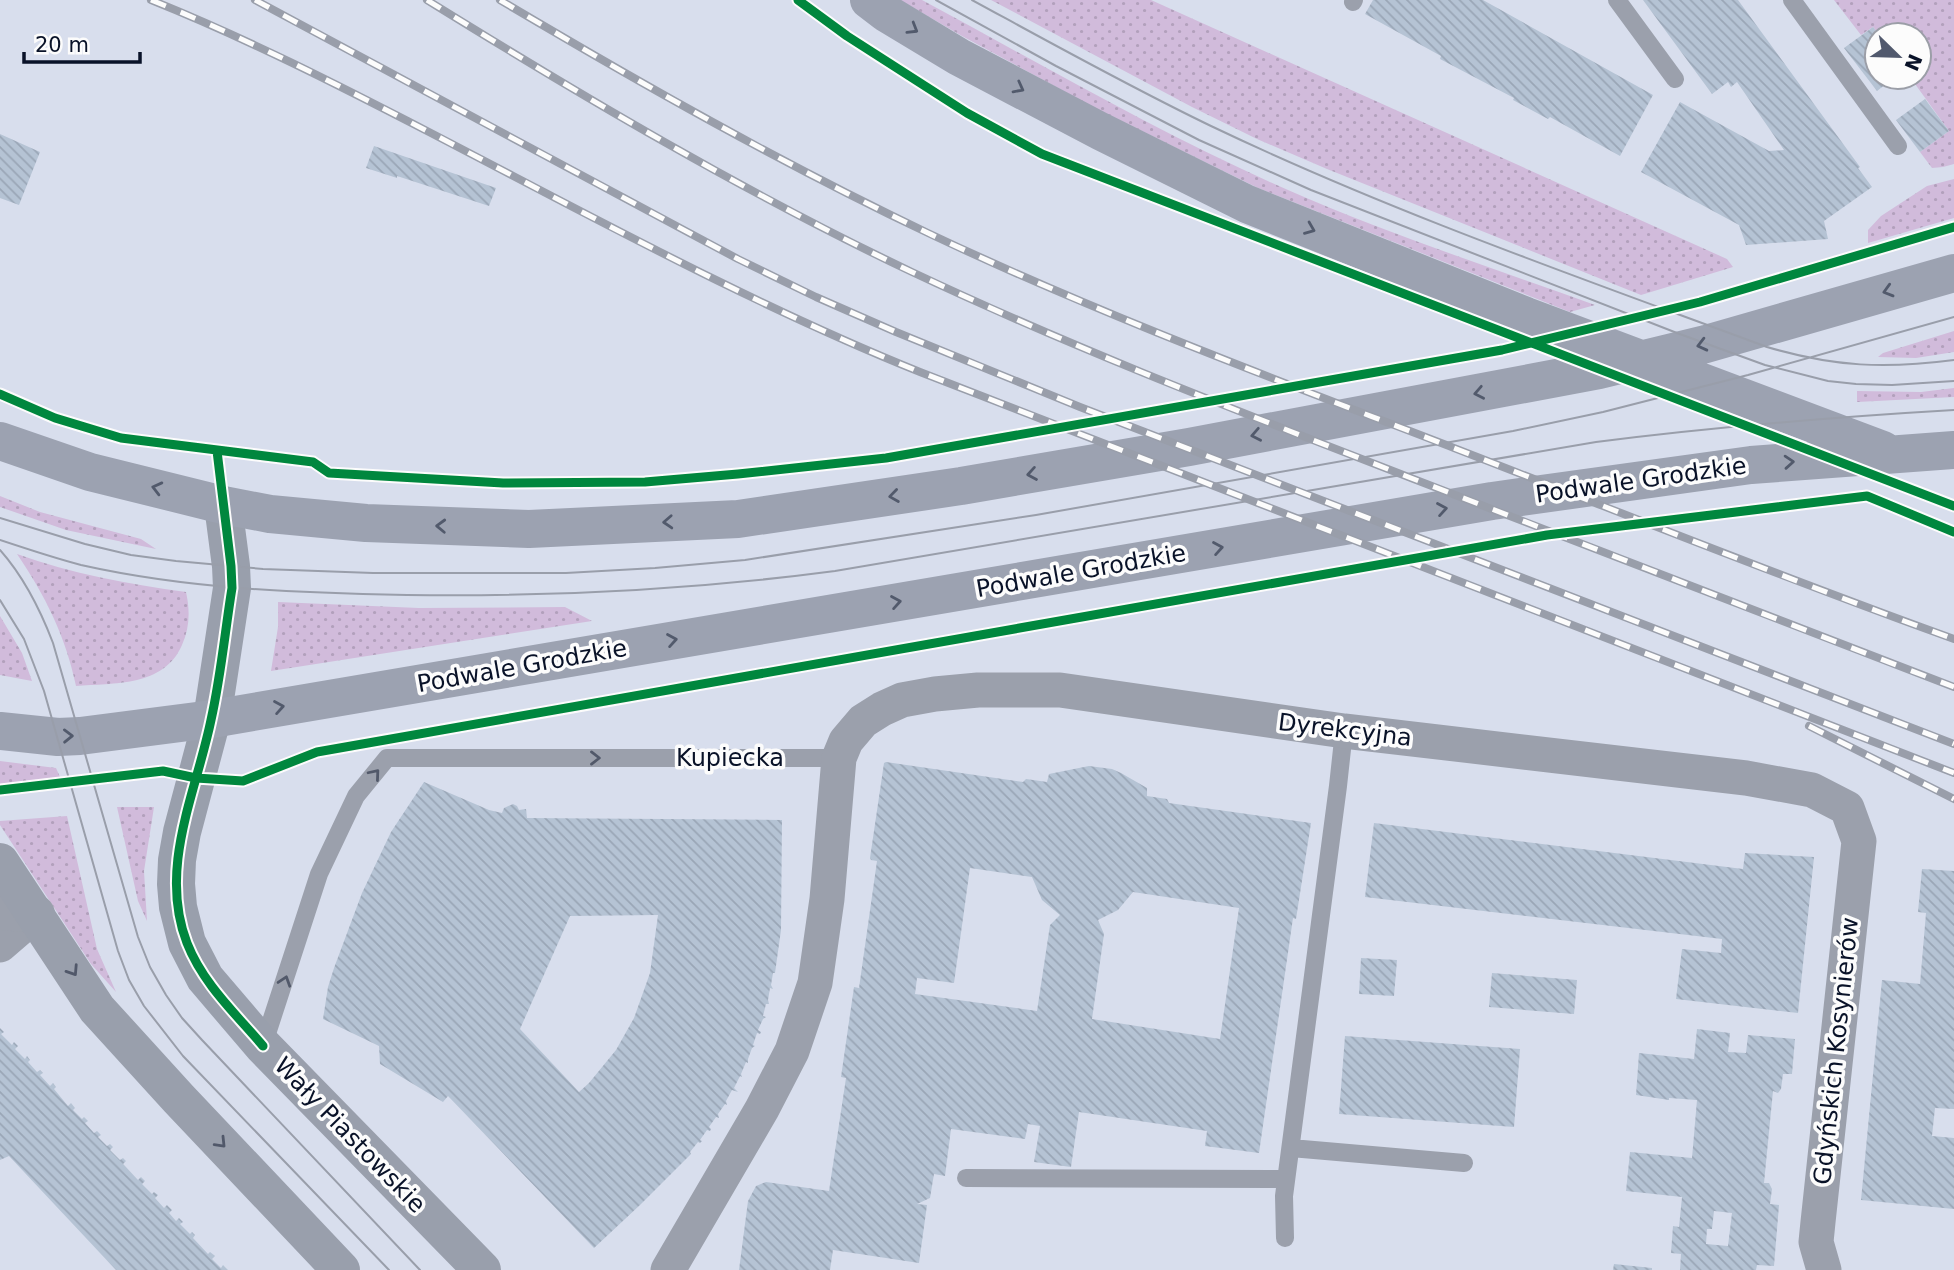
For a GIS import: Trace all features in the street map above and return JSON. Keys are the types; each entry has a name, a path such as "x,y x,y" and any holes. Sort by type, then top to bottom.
{"main road":[{"path":"869,0 959,57 1247,204 1527,316 1952,459"},
{"path":"0,441 90,472 270,514 366,523 529,529 738,519 961,486 1189,447 1599,370 1706,344 1954,273"},
{"name":"Podwale Grodzkie","path":"0,731 58,737 80,736 212,719 1492,501 1751,464 1952,459"},
{"path":"212,719 232,588 223,505"},
{"name":"Wały Piastowskie","path":"212,719 177,860 178,907 187,943 205,978 263,1046 482,1270"},
{"path":"0,862 18,913 97,1009 341,1270"}],"street":[{"name":"Dyrekcyjna","path":"838,758 846,741 863,721 902,700 978,690 1060,690 1344,732 1733,776 1812,790 1847,808 1856,830"},
{"path":"668,1270 762,1109 792,1051 815,983 827,900 838,758"},
{"name":"Gdyńskich Kosynierów","path":"1824,1270 1816,1241 1859,841 1856,830"},
{"path":"0,945 18,913"}],"lane":[{"path":"1617,0 1675,79"},
{"path":"1792,0 1898,146"},
{"path":"1285,1238 1284,1196 1344,732"},
{"name":"Kupiecka","path":"263,1046 319,874 356,796 387,758 838,758"},
{"path":"1290,1147 1464,1163"},
{"path":"966,1178 1286,1179"}],"shaded area":[{"path":"900,0 922,0 1149,123 1288,190 1402,236 1595,305 1570,312 1258,188 1095,108"},
{"path":"991,0 1151,0 1727,259 1733,267 1641,295 1257,139"},
{"path":"1834,0 1954,0 1954,164 1932,168 1920,152 1949,131 1920,91 1933,91 1933,21 1863,21 1861,35"},
{"path":"1954,179 1954,218 1868,243 1868,230 1881,216 1927,186"},
{"path":"1954,331 1954,352 1916,358 1878,357 1883,353"},
{"path":"1954,388 1954,397 1857,402 1857,391 1921,392"},
{"path":"0,496 40,512 141,539 156,549 66,530 0,507"},
{"path":"17,554 101,577 186,592 188,625 185,638 174,659 163,669 136,680 76,686 67,650 53,617"},
{"path":"278,602 419,608 565,607 592,621 271,671 278,627"},
{"path":"0,616 22,653 32,681 0,675"},
{"path":"0,761 56,768 60,777 0,784"},
{"path":"117,807 154,807 144,871 147,921 138,901"},
{"path":"67,816 97,949 116,992 91,964 0,825 0,821"}],"building":[{"path":"1373,0 1483,0 1653,95 1620,156 1513,100 1514,98 1440,59 1441,56 1365,14"},
{"path":"1643,0 1738,0 1872,187 1824,221 1828,239 1746,245 1739,225 1641,172 1680,102 1769,151 1784,150 1737,82 1731,87 1728,82 1712,94"},
{"path":"1863,34 1863,73 1844,48"},
{"path":"1925,99 1949,131 1920,152 1896,120"},
{"path":"0,134 40,152 19,205 0,198"},
{"path":"374,146 496,188 489,206 366,168"},
{"path":"884,763 1023,782 1026,779 1047,782 1049,774 1089,766 1112,769 1147,788 1147,796 1167,799 1169,803 1311,823 1296,919 1293,918 1259,1153 1205,1146 1207,1131 1079,1112 1071,1167 1034,1162 1040,1126 1028,1124 1025,1139 951,1129 945,1176 934,1174 930,1198 917,1204 927,1205 919,1263 833,1250 830,1270 739,1270 748,1201 756,1186 766,1182 829,1191 846,1078 841,1077 854,987 859,988 877,861 870,858","holes":["970,868 1032,877 1042,900 1060,915 1050,925 1037,1011 915,994 917,978 954,983","1133,892 1239,908 1220,1039 1092,1019 1104,934 1098,920 1118,910"]},
{"path":"424,782 489,810 502,813 504,808 513,804 519,810 526,809 527,818 782,820 781,930 771,985 773,989 770,988 769,1004 766,1004 763,1016 766,1017 758,1030 761,1032 757,1033 748,1063 746,1062 742,1077 740,1076 734,1088 738,1092 732,1090 726,1101 727,1105 725,1104 718,1114 719,1118 716,1117 709,1127 710,1131 707,1130 691,1154 594,1248 448,1096 443,1102 380,1064 379,1046 323,1019 334,968 362,893 391,832","holes":["658,915 650,973 634,1018 616,1050 579,1092 520,1029 570,916"]},
{"path":"1374,823 1743,869 1745,853 1814,857 1798,1013 1676,999 1682,949 1721,953 1722,939 1365,897"},
{"path":"1922,869 1954,871 1954,1109 1935,1108 1932,1136 1954,1138 1954,1209 1861,1200 1882,980 1920,984 1926,913 1918,912"},
{"path":"1361,958 1397,960 1394,996 1359,994"},
{"path":"1492,973 1577,980 1574,1014 1489,1007"},
{"path":"0,1028 4,1032 1,1034 12,1045 14,1042 18,1046 15,1049 25,1059 27,1056 30,1060 28,1062 37,1072 40,1070 43,1073 40,1075 50,1086 53,1083 56,1087 54,1089 68,1106 71,1103 75,1108 73,1110 88,1121 85,1123 94,1133 97,1131 101,1135 98,1137 107,1146 110,1144 113,1147 110,1150 120,1160 123,1158 126,1161 123,1164 138,1180 141,1177 145,1181 142,1184 152,1194 154,1192 158,1195 155,1198 164,1208 167,1205 172,1210 169,1213 176,1221 179,1218 183,1222 180,1224 190,1234 192,1232 195,1235 193,1238 208,1254 210,1252 215,1256 212,1259 221,1268 223,1265 228,1270 116,1270 9,1156 0,1160"},
{"path":"1697,1029 1730,1033 1728,1052 1746,1053 1748,1035 1795,1039 1792,1074 1783,1074 1781,1089 1778,1093 1773,1091 1764,1183 1769,1183 1772,1189 1770,1204 1779,1205 1774,1266 1757,1265 1756,1270 1680,1270 1681,1254 1671,1253 1673,1226 1679,1227 1682,1197 1626,1191 1630,1152 1692,1158 1697,1100 1669,1100 1636,1095 1639,1053 1694,1059","holes":["1714,1211 1732,1213 1728,1246 1706,1244 1707,1229 1712,1229"]},
{"path":"1345,1036 1520,1049 1514,1127 1339,1114"},
{"path":"1614,1264 1652,1268 1652,1270 1613,1270"}],"tram line":[{"path":"936,0 1199,140 1311,190 1677,333 1765,365 1828,381 1892,385 1954,381"},
{"path":"972,0 1151,96 1279,157 1417,216 1767,347 1815,359 1860,364 1905,365 1954,360"},
{"path":"0,518 131,555 263,569 373,573 566,573 745,560 1036,515 1513,431 1603,412 1748,375 1954,317"},
{"path":"0,540 81,565 121,573 243,588 325,593 461,595 675,587 835,571 1596,442 1775,423 1954,410"},
{"path":"0,550 31,594 53,643 138,937 150,967 166,995 202,1040 420,1270"},
{"path":"0,600 24,639 44,691 118,951 129,980 144,1006 183,1056 389,1270"}],"railway":[{"path":"151,0 292,63 672,258 857,346 1954,773"},
{"path":"255,0 738,259 816,297 1080,407 1954,744"},
{"path":"427,0 546,73 726,177 849,241 973,300 1222,405 1954,687"},
{"path":"500,0 658,92 765,150 992,263 1255,371 1954,639"},
{"path":"1809,726 1954,799"}],"cycle path":[{"path":"798,0 847,36 967,113 1042,154 1954,506"},
{"path":"0,394 55,418 121,438 313,462 329,473 503,483 645,482 886,458 1502,350 1700,302 1954,227"},
{"path":"217,451 232,588 214,703 182,831 176,887 179,915 194,958 221,998 263,1046"},
{"path":"0,790 163,771 196,778 243,781 317,752 1547,535 1867,496 1954,532"}]}
